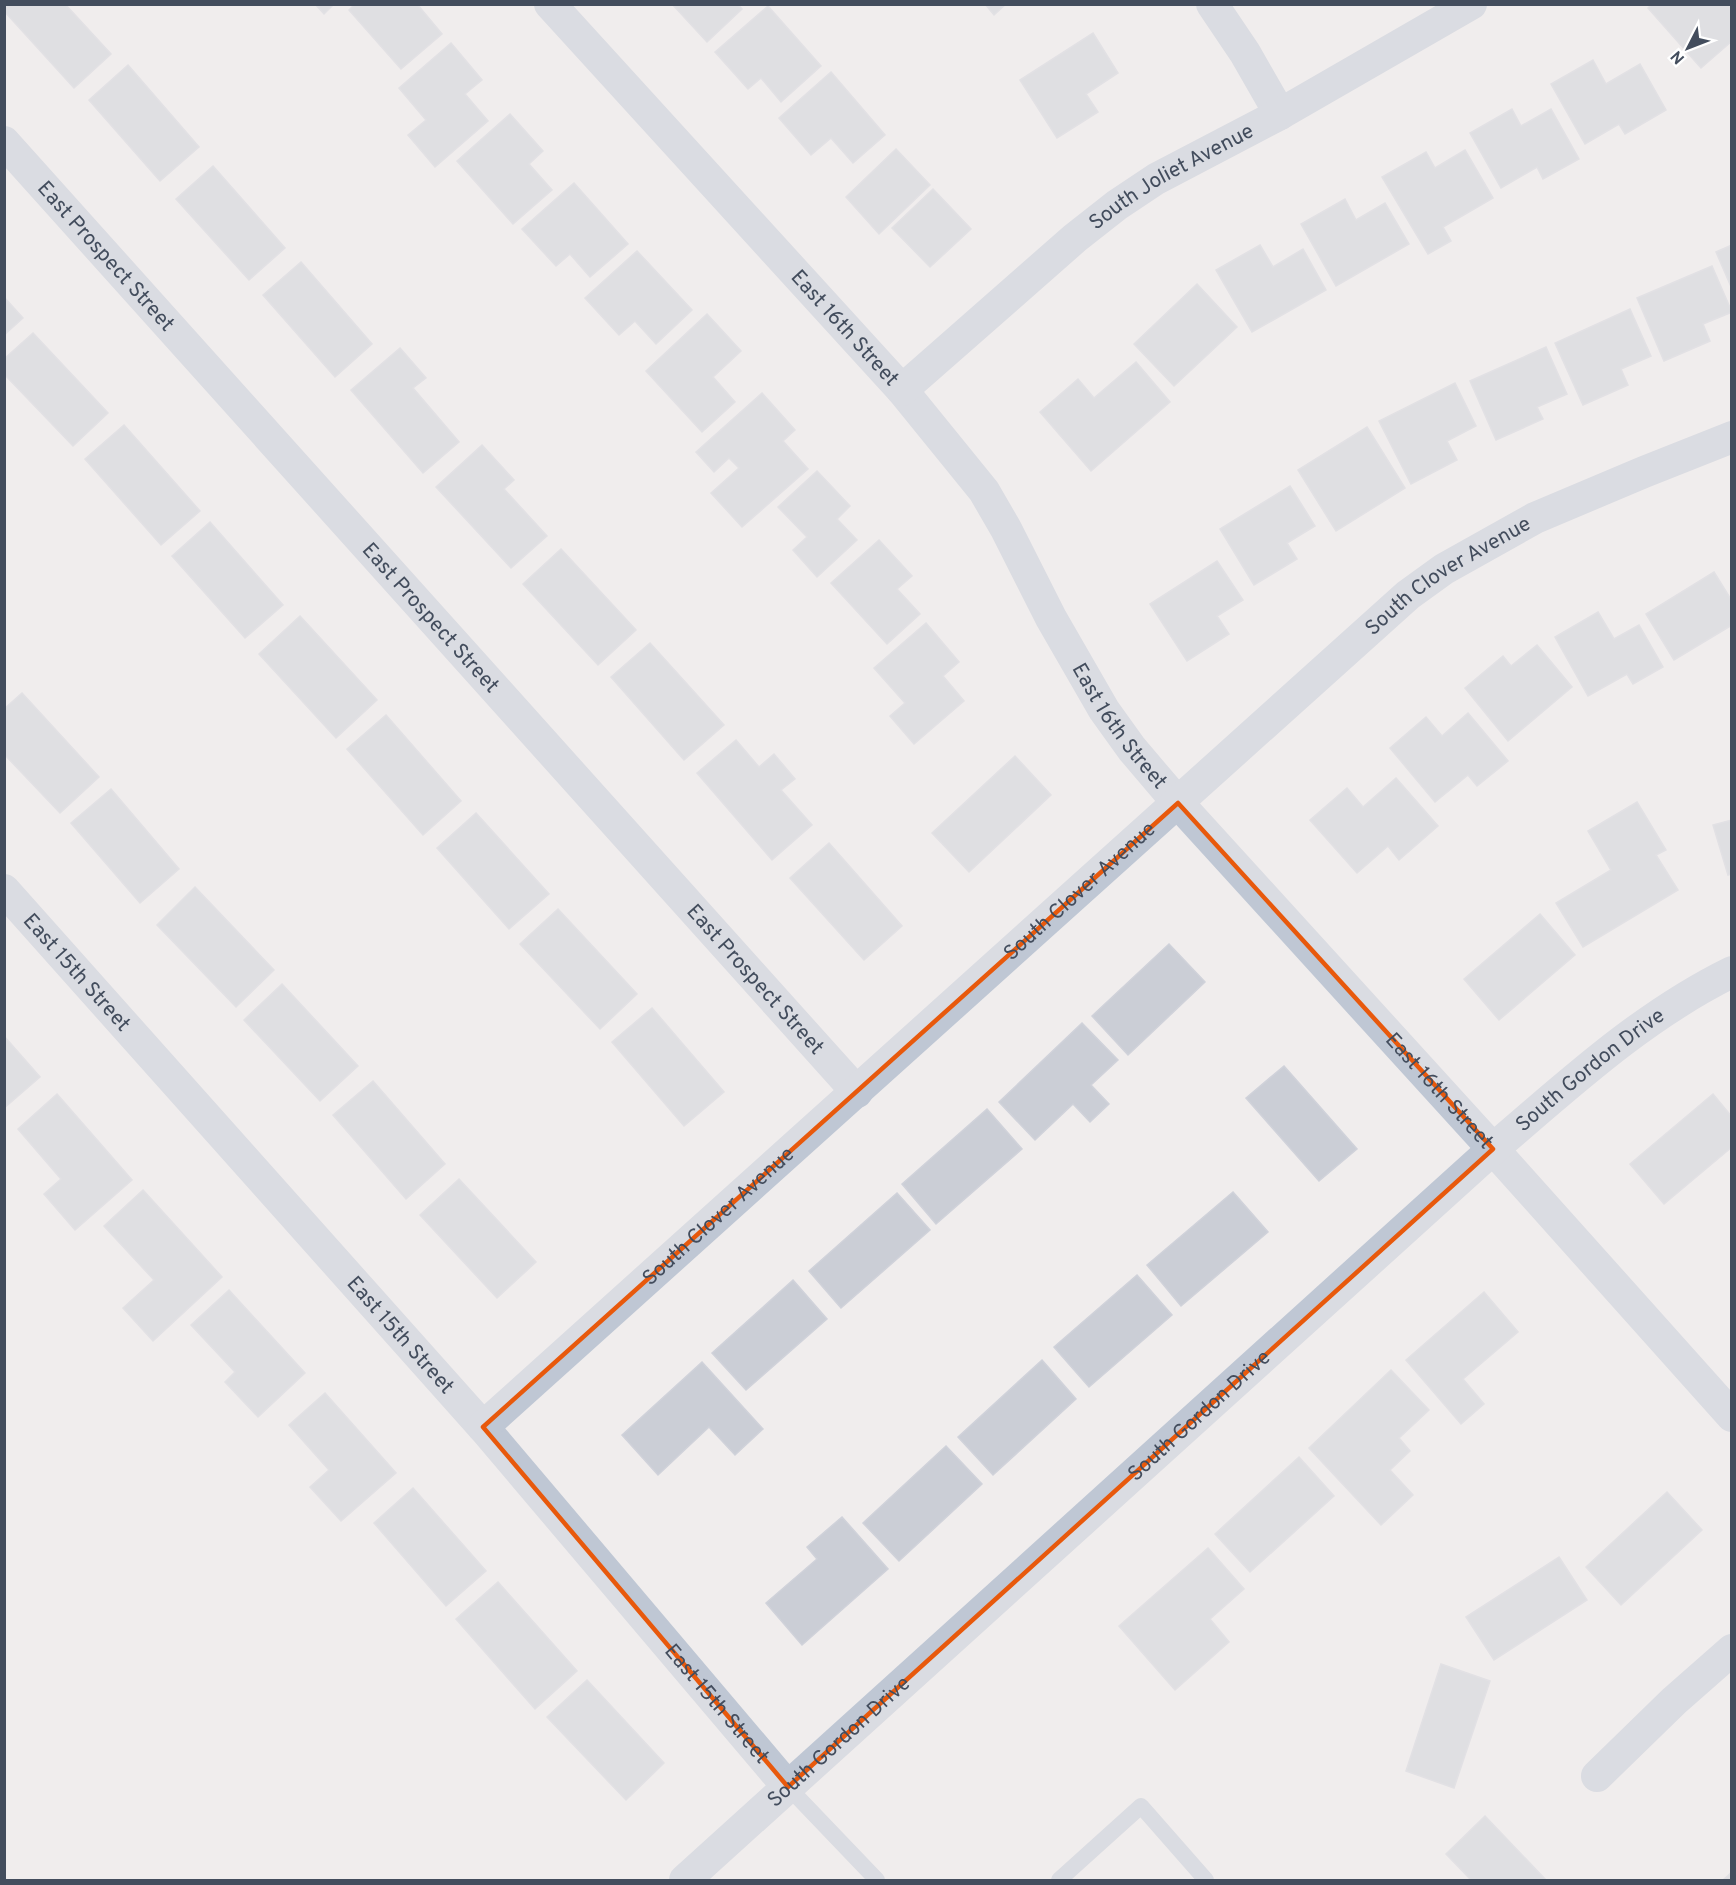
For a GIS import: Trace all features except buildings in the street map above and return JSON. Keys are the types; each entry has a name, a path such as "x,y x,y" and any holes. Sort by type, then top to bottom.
{"street":[{"name":"East 16th Street","path":"550,4 902,390 984,491 1051,618 1104,710 1132,749 1178,803 1493,1149 1731,1416"},
{"path":"1212,4 1245,53 1280,114"},
{"name":"South Joliet Avenue","path":"902,390 1075,238 1117,205 1156,179 1280,114 1471,4"},
{"name":"East Prospect Street","path":"4,142 856,1092"},
{"name":"South Clover Avenue","path":"483,1427 1408,595 1444,569 1535,518 1731,437"},
{"name":"East 15th Street","path":"4,890 483,1427 788,1787"},
{"name":"South Gordon Drive","path":"686,1881 1493,1149 1598,1059 1654,1017 1731,972"},
{"path":"1597,1776 1674,1701 1731,1650"}],"lane":[{"path":"788,1787 877,1881"},
{"path":"1059,1881 1141,1806 1206,1881"}],"highlighted area":[{"path":"1178,803 1493,1149 788,1787 483,1427"}]}
